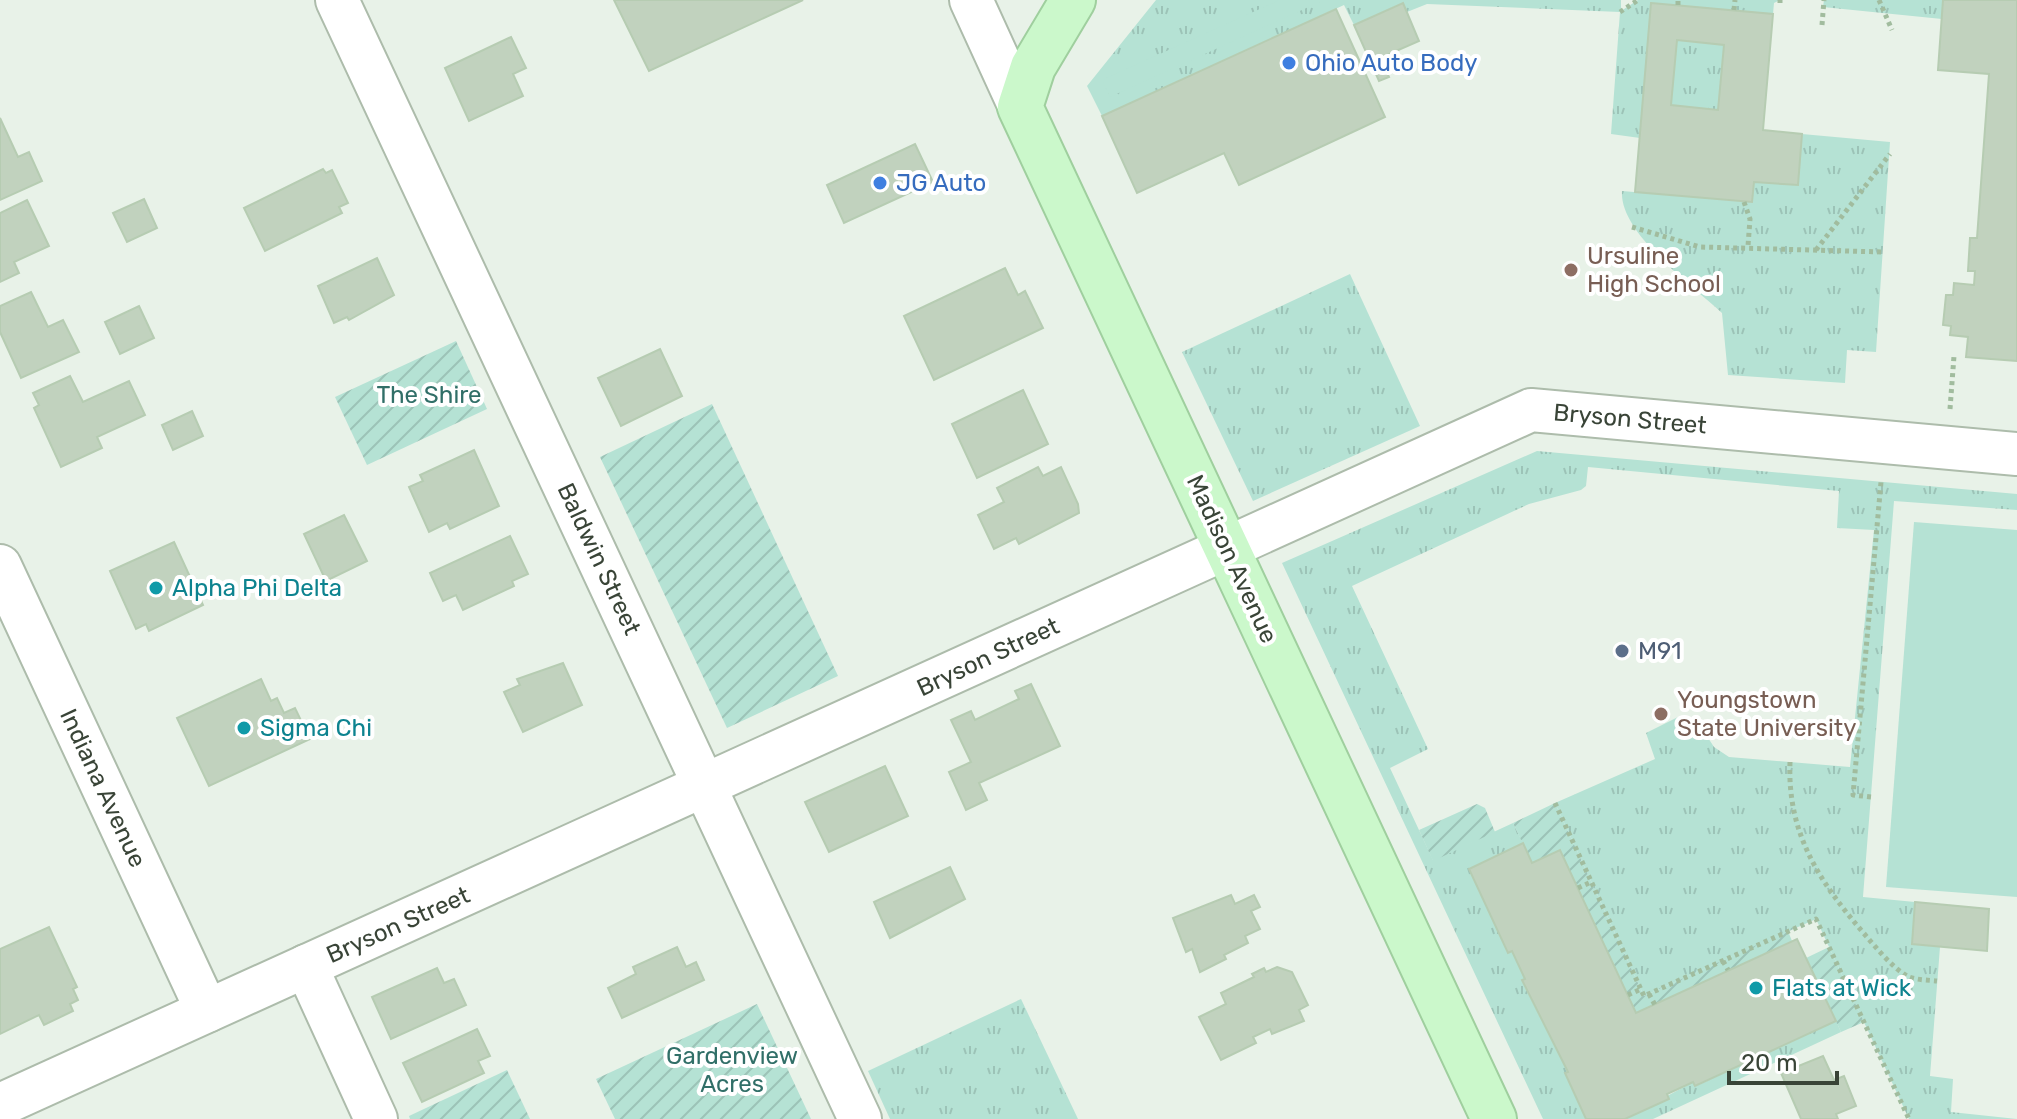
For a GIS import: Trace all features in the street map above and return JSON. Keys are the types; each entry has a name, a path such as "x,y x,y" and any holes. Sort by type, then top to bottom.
{"street":[{"name":"Baldwin Street","path":"337,0 860,1119"},
{"name":"Madison Avenue","path":"971,0 1494,1119"},
{"path":"1020,107 1033,67 1073,0"},
{"name":"Bryson Street","path":"0,1105 1531,410 2017,454"},
{"name":"Indiana Avenue","path":"0,566 207,1011"},
{"path":"306,966 376,1119"}],"path":[{"path":"1620,12 1638,0"},
{"path":"1734,10 1735,0"},
{"path":"1822,25 1824,0"},
{"path":"1879,0 1892,30"},
{"path":"1816,250 1890,154"},
{"path":"1744,202 1750,219 1748,246"},
{"path":"1632,227 1700,247 1883,252"},
{"path":"1949,418 1954,356"},
{"path":"1871,797 1853,795 1881,482"},
{"path":"1790,762 1788,794 1804,848 1837,902 1882,955 1908,977 1937,981"},
{"path":"1555,803 1644,996 1816,919 1909,1119"},
{"path":"1578,888 1591,882"},
{"path":"1723,961 1728,970"},
{"path":"1628,995 1641,989"},
{"path":"1649,994 1655,1005"}],"green space":[{"path":"1156,0 1621,0 1621,11 1638,0 1780,0 1774,3 1773,14 1651,3 1640,138 1611,134 1620,12 1427,4 1407,12 1402,3 1354,25 1344,5 1102,116 1087,86"},
{"path":"1280,0 1324,0 1110,97 1102,80"},
{"path":"1824,0 1943,0 1942,19 1823,7"},
{"path":"1677,40 1724,45 1718,110 1671,105"},
{"path":"1802,134 1890,142 1876,352 1847,350 1845,383 1728,375 1722,313 1660,258 1632,224 1624,207 1622,191 1752,202 1754,182 1798,185"},
{"path":"1350,274 1420,426 1253,501 1182,352"},
{"name":"The Shire","path":"456,341 487,409 367,465 335,397"},
{"path":"712,404 838,676 727,728 600,457"},
{"path":"1537,451 2017,494 2017,510 1894,501 1863,897 1915,902 1912,944 1940,947 1930,1076 1953,1079 1951,1112 2017,1119 1909,1119 1816,919 1644,996 1555,803 1655,759 1646,733 1678,717 1697,721 1714,747 1729,757 1850,767 1874,530 1837,528 1839,491 1588,467 1586,486 1581,490 1529,504 1352,586 1428,749 1390,768 1433,860 1513,823 1523,843 1469,869 1508,952 1512,951 1525,979 1522,981 1568,1072 1565,1074 1586,1119 1543,1119 1282,563"},
{"path":"1914,522 2017,530 2017,897 1886,887"},
{"path":"1555,803 1644,996 1788,931 1792,941 1636,1013 1560,850 1532,863 1513,823"},
{"path":"1477,804 1485,808 1495,832 1433,861 1419,830"},
{"path":"1829,947 1864,1022 1841,1032 1806,958"},
{"path":"1021,999 1078,1119 890,1119 868,1071"},
{"name":"Gardenview Acres","path":"757,1004 811,1119 615,1119 596,1079"},
{"path":"1836,1021 1841,1032 1653,1119 1625,1119 1693,1082 1696,1086"},
{"path":"507,1070 530,1119 410,1119 409,1116"}],"building":[{"path":"614,0 803,0 649,71"},
{"path":"1943,0 2017,0 2017,361 1966,357 1968,337 1950,335 1951,326 1943,325 1946,295 1953,295 1954,283 1974,285 1975,271 1968,271 1970,238 1977,238 1989,74 1938,70"},
{"path":"1403,3 1419,41 1380,58 1389,77 1379,81 1354,25"},
{"path":"1651,3 1773,14 1763,130 1802,134 1798,185 1754,182 1752,202 1635,192","holes":["1677,40 1724,45 1718,110 1671,105"]},
{"name":"Ohio Auto Body","path":"1336,9 1385,117 1239,185 1224,153 1137,193 1102,116"},
{"path":"511,37 526,68 513,74 523,96 469,121 445,68"},
{"path":"0,118 18,157 29,152 42,181 0,200"},
{"name":"JG Auto","path":"915,144 933,182 844,223 827,185"},
{"path":"323,169 326,173 332,170 348,203 339,207 342,213 265,251 244,208"},
{"path":"144,199 157,228 127,242 113,213"},
{"path":"27,200 49,246 14,262 19,273 0,282 0,213"},
{"path":"377,258 394,295 349,320 347,317 334,323 318,286"},
{"path":"1005,268 1018,295 1025,291 1043,328 934,380 904,316"},
{"path":"31,292 48,327 63,320 79,352 21,378 0,332 0,306"},
{"path":"139,306 154,338 120,354 105,322"},
{"path":"660,349 682,396 621,426 598,378"},
{"path":"70,376 83,402 129,381 145,415 97,437 102,448 61,467 34,408 39,405 33,393"},
{"path":"1023,390 1048,444 977,478 952,424"},
{"path":"192,411 203,436 173,450 162,425"},
{"path":"474,450 499,506 450,529 447,523 429,532 409,487 423,481 420,475"},
{"path":"1038,467 1043,476 1061,467 1079,513 1019,544 1016,538 994,549 978,515 1004,502 997,488"},
{"path":"344,515 367,561 326,581 304,534"},
{"path":"510,536 528,574 512,581 514,586 463,610 456,595 443,601 430,573"},
{"name":"Alpha Phi Delta","path":"174,542 203,605 149,631 146,624 136,629 110,571"},
{"path":"563,663 582,705 523,732 504,692 520,685 517,679"},
{"name":"Sigma Chi","path":"261,679 271,701 277,698 284,713 295,708 310,739 209,786 177,718"},
{"path":"1031,684 1060,746 979,783 987,800 966,810 949,772 971,762 951,720 971,711 975,720 1019,699 1015,691"},
{"path":"885,766 908,816 829,852 805,802"},
{"name":"Flats at Wick","path":"1523,843 1532,863 1560,850 1636,1013 1797,939 1836,1021 1695,1086 1693,1082 1667,1094 1669,1099 1625,1119 1586,1119 1565,1073 1568,1072 1522,980 1525,979 1512,951 1508,953 1469,869"},
{"path":"950,867 965,899 890,938 874,902"},
{"path":"1231,895 1235,904 1254,895 1260,907 1251,911 1260,929 1245,936 1248,943 1224,955 1226,959 1200,972 1192,949 1186,952 1173,918"},
{"path":"1915,902 1989,909 1987,951 1912,944"},
{"path":"49,927 77,987 73,989 78,1000 70,1004 73,1011 44,1025 39,1015 0,1034 0,949"},
{"path":"677,947 686,967 696,962 704,980 622,1018 608,988 636,974 633,967"},
{"path":"1277,967 1292,972 1308,1005 1299,1010 1304,1021 1272,1034 1270,1029 1253,1037 1256,1043 1221,1060 1199,1017 1226,1004 1221,993 1254,977 1252,974 1264,968 1266,972"},
{"path":"437,968 444,983 454,979 466,1005 391,1039 372,997"},
{"path":"477,1029 490,1056 478,1061 484,1073 422,1102 403,1063"},
{"path":"1823,1056 1834,1080 1844,1076 1856,1106 1836,1114 1838,1119 1801,1119 1781,1073"}],"place":[{"name":"Ohio Auto Body","path":"1289,63"},
{"name":"JG Auto","path":"880,183"},
{"name":"Ursuline High School","path":"1571,270"},
{"name":"Alpha Phi Delta","path":"156,588"},
{"name":"M91","path":"1622,651"},
{"name":"Youngstown State University","path":"1661,714"},
{"name":"Sigma Chi","path":"244,728"},
{"name":"Flats at Wick","path":"1756,988"}]}
